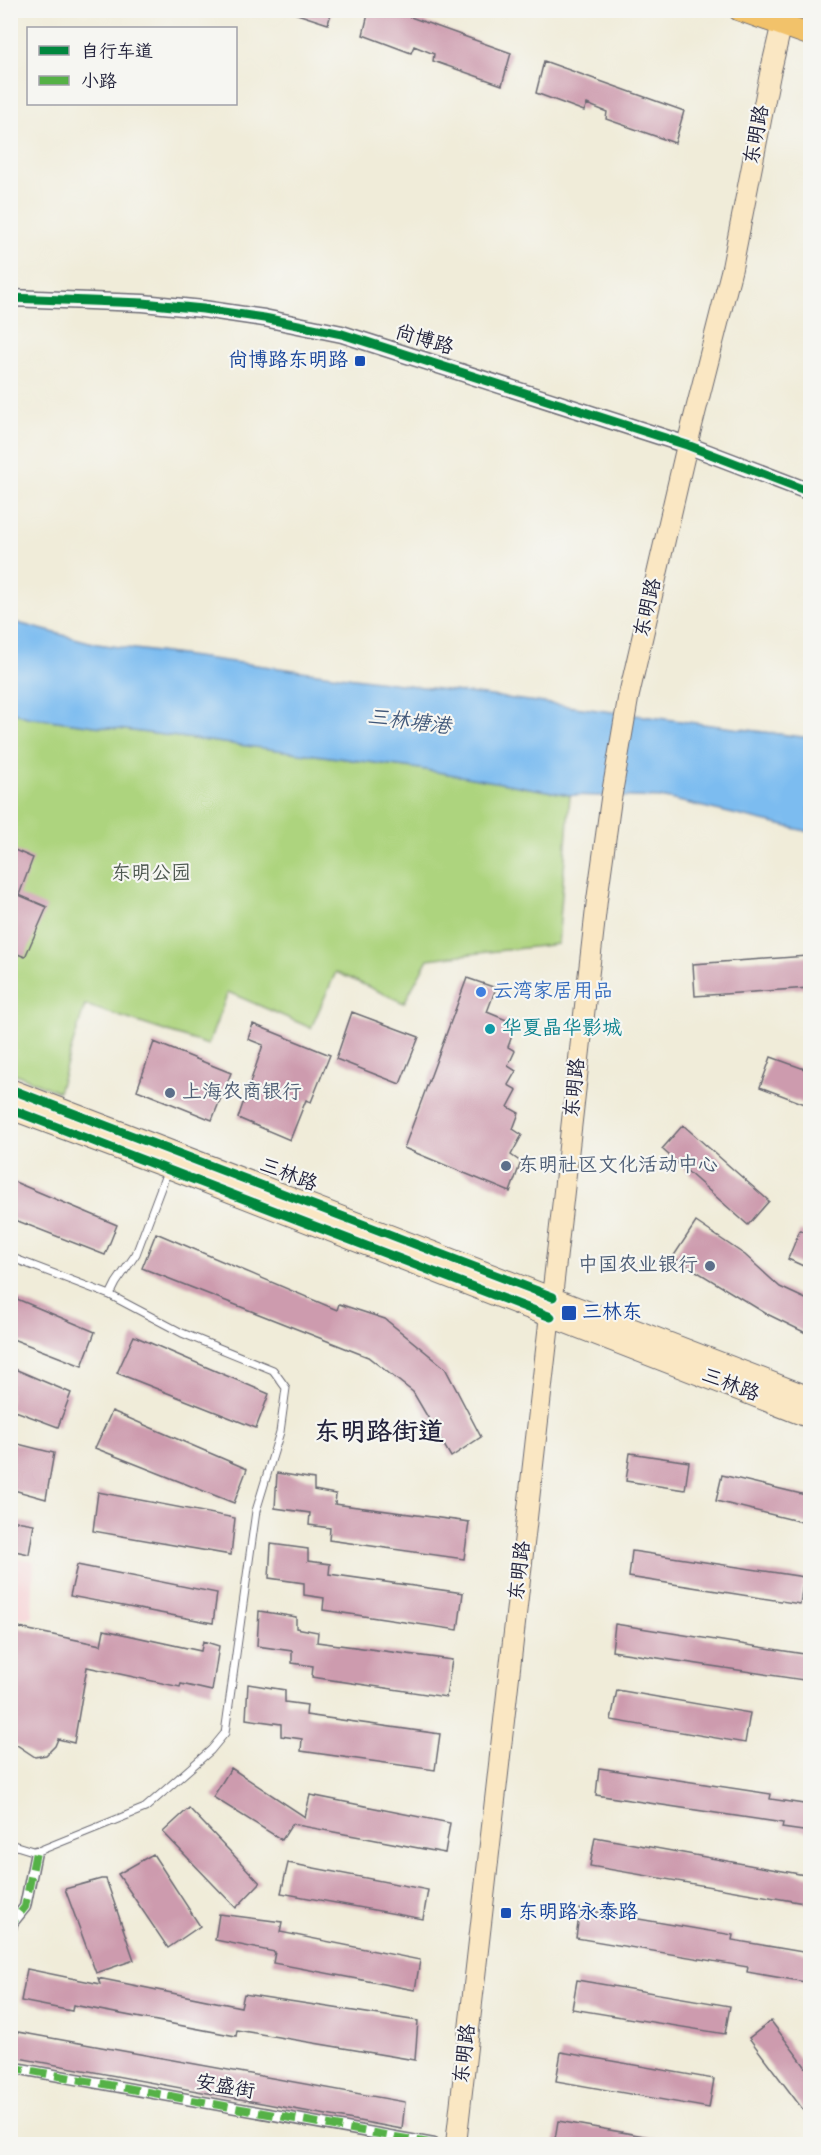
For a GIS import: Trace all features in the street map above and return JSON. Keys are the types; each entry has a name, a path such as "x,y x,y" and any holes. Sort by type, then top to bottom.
{"main road":[{"path":"739,10 784,18 810,34"},
{"name":"东明路","path":"456,2145 611,799 628,699 687,445 732,268 784,18"},
{"name":"三林路","path":"10,1089 552,1307 810,1418"},
{"name":"三林路","path":"10,1110 552,1307 810,1397"}],"street":[{"name":"尚博路","path":"10,298 142,303 203,309 264,318 342,334 687,445 810,492"},
{"path":"10,1932 12,1923 25,1906 36,1852"},
{"name":"安盛街","path":"10,2067 434,2145"}],"lane":[{"path":"110,1295 136,1254 168,1168"},
{"path":"10,1257 110,1295 182,1333 273,1370 286,1388 280,1432 256,1511 225,1733 211,1750 145,1808 36,1852 10,1844"}],"shaded area":[{"path":"10,1557 34,1561 32,1618 11,1619"}],"green space":[{"name":"东明公园","path":"10,711 27,717 414,768 570,795 558,944 428,959 404,1003 336,972 311,1028 228,992 208,1045 85,1005 58,1092 11,1072"}],"water":[{"name":"三林塘港","path":"10,621 97,644 810,738 810,832 665,798 570,795 414,768 27,717 11,711"}],"building":[{"path":"294,10 332,10 328,24 294,13"},
{"path":"369,10 391,10 511,53 502,85 433,61 434,54 414,46 411,53 363,35"},
{"path":"544,61 684,111 675,143 606,119 607,112 587,104 584,111 536,93"},
{"path":"10,848 33,858 19,895 47,907 25,957 10,951"},
{"path":"807,956 809,988 695,996 693,964"},
{"path":"467,978 496,988 487,1012 516,1024 508,1047 515,1051 508,1066 516,1071 508,1085 517,1090 508,1107 519,1113 513,1129 522,1135 511,1155 521,1162 510,1192 404,1148"},
{"path":"352,1012 419,1037 400,1084 336,1059"},
{"path":"253,1024 330,1055 311,1102 306,1100 290,1140 238,1118 263,1045 248,1039"},
{"path":"154,1042 231,1073 212,1120 137,1090"},
{"path":"771,1057 810,1071 810,1106 760,1087"},
{"path":"683,1125 769,1201 748,1225 662,1149"},
{"path":"10,1180 117,1225 105,1255 10,1218"},
{"path":"696,1222 745,1255 780,1287 810,1301 810,1335 765,1313 673,1257"},
{"path":"800,1230 810,1235 810,1269 788,1259"},
{"path":"156,1233 337,1310 339,1304 385,1319 445,1368 481,1437 451,1457 413,1392 368,1357 142,1268"},
{"path":"10,1296 95,1332 82,1366 10,1338"},
{"path":"134,1336 269,1394 256,1428 117,1373"},
{"path":"10,1367 71,1393 58,1427 10,1409"},
{"path":"112,1411 247,1469 234,1503 95,1448"},
{"path":"10,1442 54,1453 46,1499 10,1489"},
{"path":"630,1453 689,1462 685,1490 626,1481"},
{"path":"277,1473 314,1479 314,1490 336,1494 335,1504 469,1522 464,1559 329,1540 330,1528 309,1525 310,1513 275,1508"},
{"path":"722,1475 810,1496 810,1524 716,1501"},
{"path":"98,1492 235,1518 231,1555 93,1531"},
{"path":"10,1520 34,1524 29,1554 10,1550"},
{"path":"271,1544 308,1549 308,1561 330,1564 329,1574 463,1593 458,1630 323,1610 324,1598 304,1595 304,1583 269,1578"},
{"path":"632,1551 804,1577 800,1604 629,1577"},
{"path":"77,1565 217,1593 213,1623 70,1596"},
{"path":"259,1611 296,1617 296,1628 318,1632 317,1642 452,1660 446,1697 312,1677 313,1666 292,1663 292,1651 257,1646"},
{"path":"615,1624 810,1655 810,1681 612,1651"},
{"path":"10,1626 101,1645 104,1630 201,1651 203,1641 219,1646 212,1691 181,1684 180,1687 87,1667 74,1743 58,1739 46,1755 35,1757 14,1743 10,1732"},
{"path":"248,1684 285,1690 285,1702 307,1705 306,1715 440,1734 435,1770 301,1751 302,1739 281,1736 281,1724 246,1719"},
{"path":"617,1690 750,1713 745,1743 611,1720"},
{"path":"231,1768 305,1817 310,1795 450,1823 445,1853 292,1824 282,1840 213,1797"},
{"path":"599,1768 771,1794 770,1799 810,1805 810,1832 782,1828 783,1823 596,1795"},
{"path":"189,1808 260,1883 236,1908 163,1832"},
{"path":"595,1837 810,1876 810,1904 590,1866"},
{"path":"153,1854 200,1926 168,1948 118,1874"},
{"path":"288,1863 428,1890 423,1919 281,1893"},
{"path":"106,1879 134,1960 96,1973 65,1889"},
{"path":"580,1909 733,1935 732,1940 809,1953 805,1982 747,1972 748,1967 576,1938"},
{"path":"219,1914 282,1922 280,1932 420,1960 415,1990 273,1963 275,1952 215,1940"},
{"path":"27,1969 100,1984 98,1978 241,2007 244,1994 418,2021 415,2060 237,2030 236,2036 73,2005 72,2011 21,2001"},
{"path":"577,1980 730,2006 725,2034 572,2009"},
{"path":"771,2021 810,2073 810,2119 749,2038"},
{"path":"18,2032 405,2102 402,2129 13,2057"},
{"path":"561,2052 714,2079 709,2108 556,2081"},
{"path":"558,2121 655,2138 655,2145 554,2145"}],"marked path":[{"path":"10,1932 12,1923 25,1907 36,1852"},
{"path":"10,2067 434,2144"}],"cycle path":[{"path":"10,298 143,303 203,309 264,318 342,334 687,445 810,492"},
{"path":"10,1089 553,1297"},
{"path":"10,1109 551,1317"}],"place":[{"name":"尚博路东明路","path":"360,361"},
{"name":"云湾家居用品","path":"481,992"},
{"name":"华夏晶华影城","path":"490,1029"},
{"name":"上海农商银行","path":"170,1093"},
{"name":"东明社区文化活动中心","path":"506,1166"},
{"name":"中国农业银行","path":"710,1266"},
{"name":"三林东","path":"569,1313"},
{"name":"东明路永泰路","path":"506,1913"}],"district":[{"name":"东明路街道","path":"379,1434"}]}
